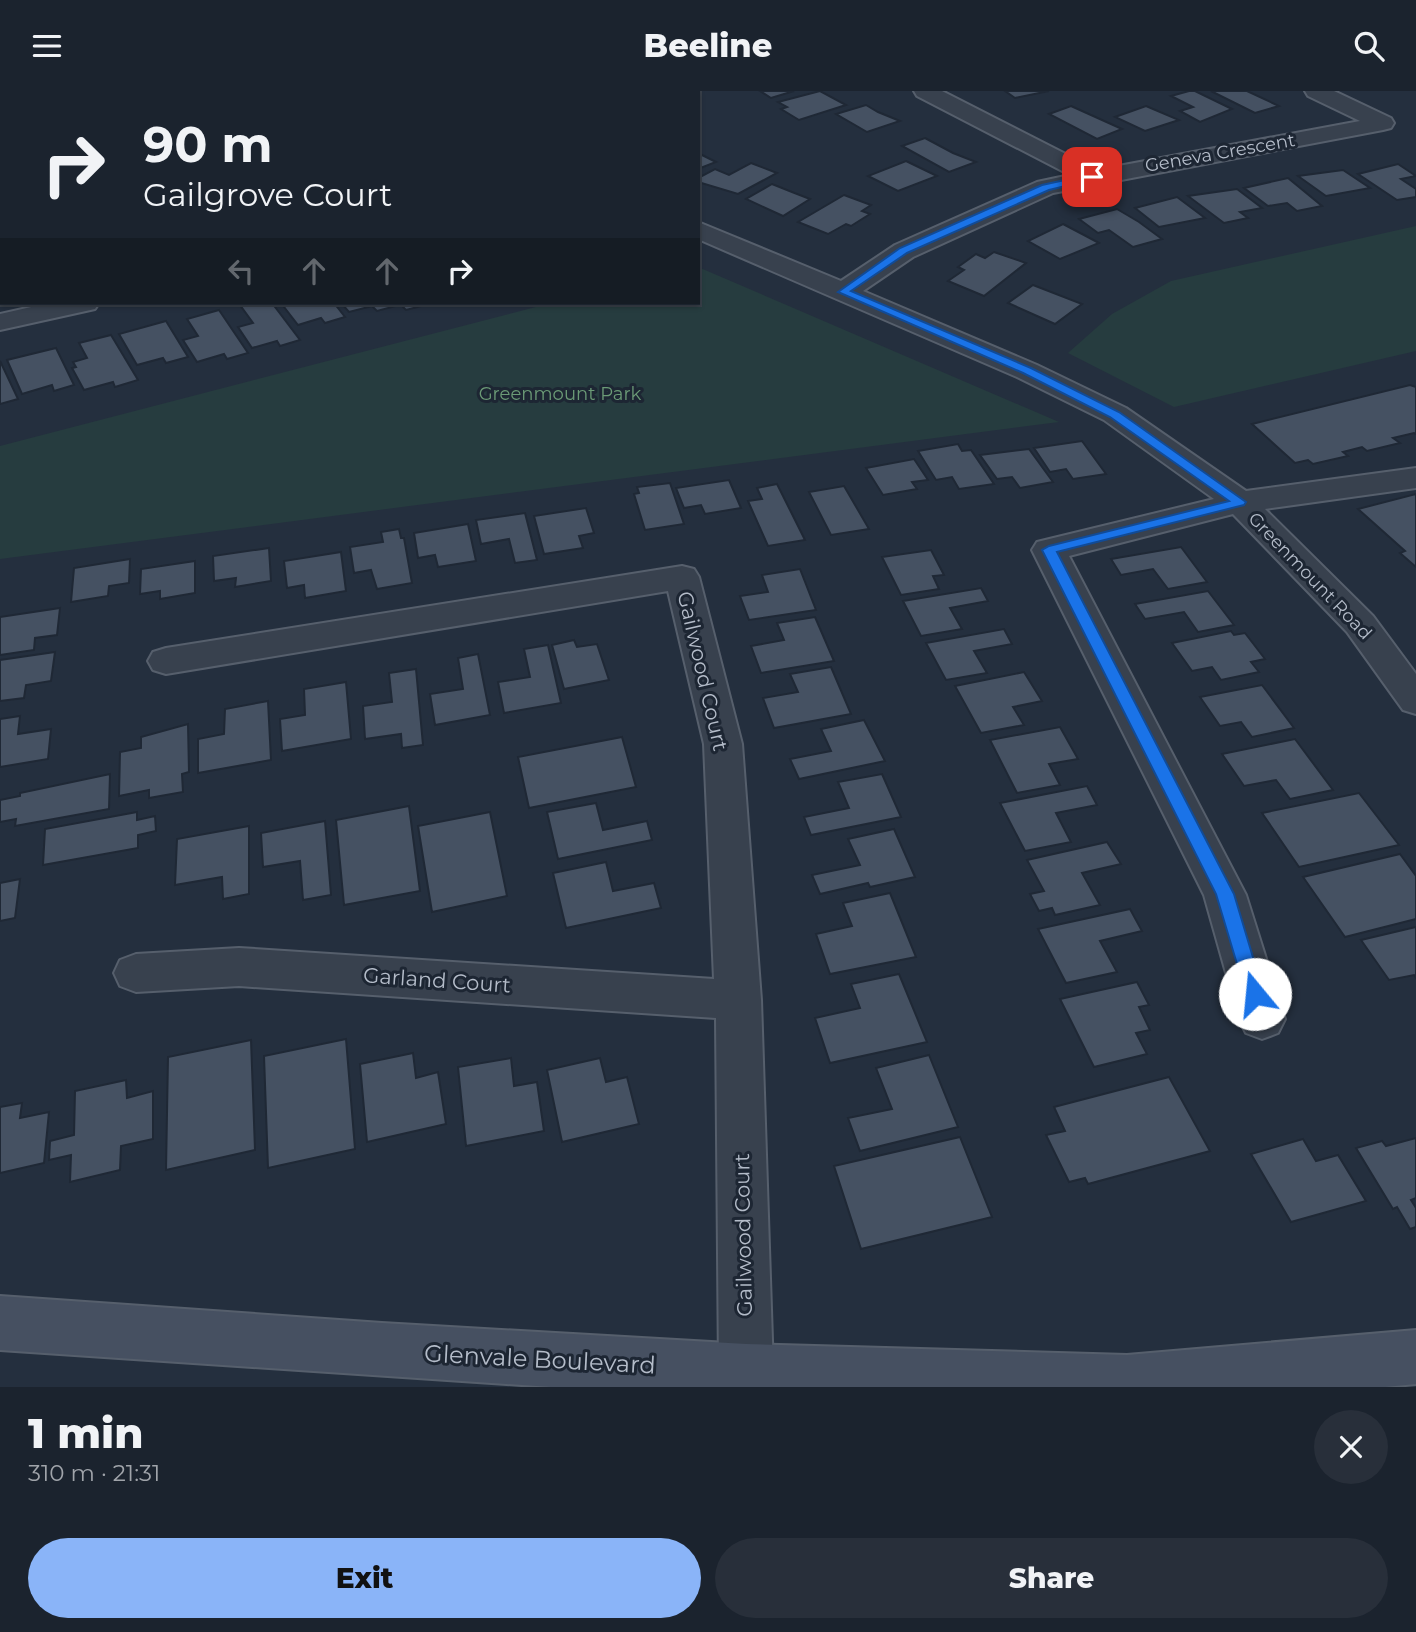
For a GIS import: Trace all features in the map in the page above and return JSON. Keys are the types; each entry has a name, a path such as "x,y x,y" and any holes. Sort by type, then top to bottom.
{"street":[{"path":"925,91 1092,177"},
{"name":"Geneva Crescent","path":"843,292 904,251 1046,187 1383,123 1316,91"},
{"name":"Greenmount Road","path":"700,231 1027,371 1115,414 1240,502 1360,624 1416,701"},
{"path":"0,322 76,305"},
{"path":"1262,1019 1225,894 1049,550 1240,502 1416,478"},
{"name":"Gailwood Court","path":"166,661 682,577 723,744 738,1000 746,1371"},
{"name":"Garland Court","path":"136,972 239,967 738,1000"},
{"name":"Glenvale Boulevard","path":"0,1324 746,1371 1127,1383 1416,1357"}],"green space":[{"path":"1416,226 1416,351 1174,407 1068,353 1112,314 1171,281"},
{"name":"Greenmount Park","path":"700,268 1059,422 0,559 0,446 543,305 700,305"}],"building":[{"path":"760,91 794,91 771,98"},
{"path":"820,91 846,105 799,120 781,109 787,107 778,102"},
{"path":"1005,91 1049,91 1015,98"},
{"path":"1195,91 1232,109 1200,122 1180,111 1193,107 1171,96"},
{"path":"1211,91 1247,91 1279,106 1255,113"},
{"path":"866,105 900,121 867,132 836,114"},
{"path":"1071,106 1122,129 1097,139 1049,114"},
{"path":"1146,106 1179,120 1145,131 1115,117"},
{"path":"925,138 976,162 949,172 902,146"},
{"path":"700,154 716,162 700,168"},
{"path":"906,161 937,176 898,191 868,176"},
{"path":"751,163 777,173 738,194 700,183 700,177 715,169 729,175"},
{"path":"1398,164 1416,176 1401,179 1416,189 1416,197 1397,200 1358,174"},
{"path":"1343,170 1370,188 1326,196 1298,176"},
{"path":"1288,178 1322,206 1297,211 1287,203 1268,206 1244,188"},
{"path":"772,184 810,199 783,216 746,199"},
{"path":"1237,189 1262,208 1240,212 1248,218 1224,223 1188,196"},
{"path":"844,195 871,205 862,211 870,214 851,226 846,224 828,234 798,222"},
{"path":"1177,197 1205,218 1159,227 1135,208"},
{"path":"1117,209 1162,239 1133,247 1109,230 1098,233 1079,219"},
{"path":"1063,224 1099,243 1060,259 1028,241"},
{"path":"994,252 1026,263 984,296 948,281 964,270 958,267 976,254 985,258"},
{"path":"1033,285 1082,304 1055,324 1008,303"},
{"path":"240,305 274,305 300,340 280,346 277,341 252,348 238,327 253,323"},
{"path":"283,305 336,305 345,317 325,323 321,318 298,325"},
{"path":"343,305 396,306 377,311 372,306 349,312"},
{"path":"401,305 425,305 406,310"},
{"path":"219,310 248,353 227,359 224,354 197,362 183,340 198,336 187,319"},
{"path":"166,321 188,357 166,363 163,358 137,365 119,334"},
{"path":"111,335 138,380 115,387 113,382 84,390 72,368 76,367 73,362 87,358 79,343"},
{"path":"56,348 74,385 54,391 52,385 22,394 7,360"},
{"path":"0,361 18,399 0,404"},
{"path":"1410,385 1416,387 1416,434 1393,438 1400,443 1367,451 1362,447 1343,452 1348,456 1313,464 1308,460 1295,463 1252,424"},
{"path":"1082,441 1106,474 1073,479 1066,469 1050,472 1034,448"},
{"path":"958,444 962,451 971,450 994,484 959,489 952,477 936,480 918,451"},
{"path":"1029,449 1053,482 1020,488 1012,477 997,479 980,455"},
{"path":"914,459 928,480 912,482 917,489 883,495 866,468"},
{"path":"729,480 741,508 705,514 701,505 684,508 676,488"},
{"path":"670,483 684,524 645,530 634,494 639,493 637,487"},
{"path":"777,484 805,540 768,546 748,501 762,499 757,488"},
{"path":"844,486 869,529 831,535 809,492"},
{"path":"1416,494 1416,567 1400,553 1405,551 1358,509"},
{"path":"586,508 594,533 579,536 583,548 544,554 534,516"},
{"path":"525,513 537,560 515,563 509,539 481,544 476,520"},
{"path":"468,524 476,561 438,567 435,555 418,558 414,533"},
{"path":"399,529 401,538 404,538 412,583 377,589 371,570 354,573 350,547 383,542 381,532"},
{"path":"1181,547 1207,582 1168,589 1153,569 1121,575 1111,559"},
{"path":"269,548 271,581 235,587 236,578 214,581 213,556"},
{"path":"931,550 944,575 933,576 939,589 901,595 882,557"},
{"path":"341,552 346,591 305,598 304,585 287,588 284,561"},
{"path":"130,559 129,583 109,586 108,596 71,602 74,568"},
{"path":"195,561 195,593 160,599 160,591 140,594 141,569"},
{"path":"800,569 816,610 749,620 740,596 768,592 762,575"},
{"path":"981,588 988,601 950,608 962,629 921,636 903,601"},
{"path":"1208,591 1234,625 1198,632 1184,612 1145,619 1135,604"},
{"path":"60,608 57,635 35,638 34,650 0,655 0,617"},
{"path":"815,617 834,661 761,673 751,646 784,640 777,623"},
{"path":"1004,629 1012,644 974,651 987,673 946,680 926,643"},
{"path":"1231,631 1234,635 1245,633 1265,659 1251,662 1259,672 1221,680 1212,667 1192,671 1172,643"},
{"path":"574,640 577,647 597,644 609,680 564,689 552,645"},
{"path":"548,645 561,703 504,713 498,682 530,677 524,649"},
{"path":"55,652 51,681 26,685 24,698 0,701 0,660"},
{"path":"478,654 490,715 435,725 430,694 463,689 458,658"},
{"path":"831,667 851,714 774,728 763,698 798,692 790,674"},
{"path":"416,669 423,745 402,748 401,734 365,739 363,706 392,702 389,673"},
{"path":"1024,672 1042,701 1013,707 1024,725 981,733 955,686"},
{"path":"346,682 351,739 282,751 280,719 305,715 304,689"},
{"path":"1262,685 1294,728 1252,737 1241,722 1220,726 1200,697"},
{"path":"268,701 271,760 198,773 198,739 224,734 225,709"},
{"path":"20,716 18,734 51,729 48,759 0,767 0,719"},
{"path":"864,720 885,761 799,779 790,759 831,751 821,729"},
{"path":"188,724 189,772 182,774 183,792 149,798 149,790 119,796 120,752 141,748 141,737"},
{"path":"1060,727 1078,759 1049,764 1060,785 1017,793 990,740"},
{"path":"622,737 636,787 529,808 518,757"},
{"path":"1295,739 1333,790 1290,799 1276,780 1244,786 1222,754"},
{"path":"110,774 109,809 15,826 16,819 0,822 0,800 20,796 20,793"},
{"path":"882,774 901,817 811,835 804,817 849,808 838,782"},
{"path":"1087,786 1097,805 1056,813 1071,842 1025,851 1000,803"},
{"path":"1359,793 1399,845 1299,867 1262,813"},
{"path":"596,803 603,830 647,821 652,840 558,859 547,812"},
{"path":"409,806 420,891 344,905 336,820"},
{"path":"137,812 137,820 155,816 156,831 138,835 138,848 43,865 45,829"},
{"path":"490,812 507,896 432,912 418,826"},
{"path":"325,821 331,895 303,900 300,861 263,867 261,833"},
{"path":"249,826 249,894 223,899 222,877 175,885 177,839"},
{"path":"894,829 915,877 870,887 868,883 820,894 812,875 860,865 848,839"},
{"path":"1107,842 1121,864 1082,873 1100,905 1055,915 1052,908 1039,911 1030,894 1044,891 1027,860"},
{"path":"1400,854 1416,876 1416,919 1345,937 1303,877"},
{"path":"606,862 613,891 654,883 661,908 566,928 553,873"},
{"path":"20,879 15,918 0,921 0,883"},
{"path":"890,893 916,957 830,974 816,934 852,926 843,903"},
{"path":"1130,909 1142,931 1100,941 1117,972 1066,983 1038,929"},
{"path":"1416,927 1416,978 1414,975 1389,980 1361,940"},
{"path":"899,974 927,1042 830,1063 815,1018 860,1008 851,984"},
{"path":"1137,982 1149,1005 1139,1007 1150,1030 1136,1033 1147,1054 1094,1067 1060,999"},
{"path":"346,1039 355,1149 268,1168 264,1056"},
{"path":"251,1040 255,1150 166,1170 168,1057"},
{"path":"413,1053 416,1078 438,1072 446,1124 367,1142 360,1064"},
{"path":"929,1055 958,1127 860,1151 848,1118 892,1109 876,1068"},
{"path":"511,1058 514,1086 537,1082 544,1131 466,1146 458,1067"},
{"path":"600,1058 606,1082 627,1077 639,1124 562,1142 547,1070"},
{"path":"1169,1077 1210,1151 1088,1184 1085,1178 1069,1182 1046,1135 1065,1131 1054,1107"},
{"path":"126,1080 127,1098 153,1091 153,1139 121,1146 120,1170 70,1182 71,1155 49,1160 50,1141 74,1135 75,1091"},
{"path":"22,1103 20,1118 49,1112 44,1163 0,1173 0,1107"},
{"path":"960,1137 992,1217 861,1249 834,1166"},
{"path":"1416,1138 1416,1198 1411,1200 1416,1208 1416,1227 1410,1229 1397,1207 1393,1209 1356,1148 1382,1141 1386,1146"},
{"path":"1303,1139 1316,1161 1338,1155 1366,1201 1291,1222 1251,1154"}],"route":[{"path":"1092,177 1046,187 904,251 843,292 1027,371 1115,414 1240,502 1049,550 1225,894 1255,994"}]}
